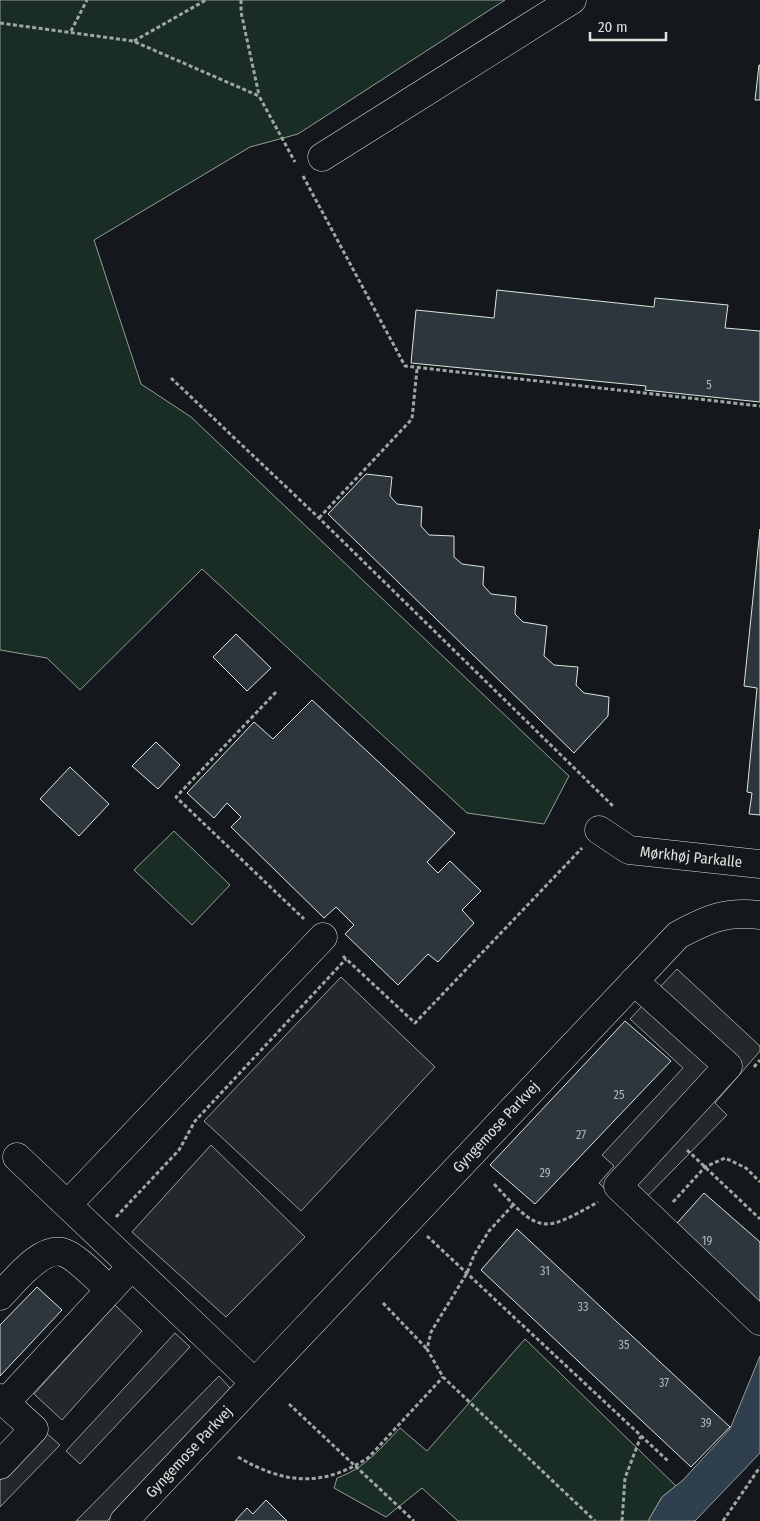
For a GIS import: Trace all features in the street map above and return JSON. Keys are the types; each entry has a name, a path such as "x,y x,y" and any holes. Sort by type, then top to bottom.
{"street":[{"path":"307,166 572,0"},
{"name":"Mørkhøj Parkalle","path":"598,830 629,850 760,864"},
{"name":"Gyngemose Parkvej","path":"124,1521 678,935 711,918 743,913 760,915"},
{"path":"68,1204 323,937"},
{"path":"634,981 728,1066 618,1186 760,1321"},
{"path":"17,1158 68,1204 254,1382"},
{"path":"0,1296 39,1256 53,1252 66,1253 110,1290"},
{"path":"0,1465 34,1428 3,1400 132,1266"}],"path":[{"path":"72,31 87,0"},
{"path":"134,41 206,0"},
{"path":"242,0 241,12 259,96 307,166 406,366 417,369 760,406"},
{"path":"0,23 72,31 134,41 259,96"},
{"path":"319,518 412,419 417,369"},
{"path":"171,378 319,518 621,813 629,850"},
{"path":"276,692 176,798 414,1023 598,830"},
{"path":"99,1234 179,1150 195,1120 346,959"},
{"path":"668,1132 760,1219"},
{"path":"655,1222 705,1167 725,1158 746,1168 760,1182"},
{"path":"494,1184 513,1205 534,1223 562,1222 604,1199 618,1186"},
{"path":"427,1349 431,1332 467,1273 474,1255 489,1230 513,1205"},
{"path":"437,1246 668,1461"},
{"path":"383,1303 427,1349 443,1377 595,1521"},
{"path":"238,1457 264,1472 296,1478 325,1478 355,1466 368,1458 443,1377"},
{"path":"289,1404 414,1521"},
{"path":"622,1521 625,1478 640,1436"},
{"path":"723,1521 760,1466"}],"green space":[{"path":"0,0 505,0 298,134 250,147 94,240 141,384 191,417 569,776 544,824 467,813 202,569 80,690 47,658 0,650"},
{"path":"174,831 230,885 192,925 134,870"},
{"path":"525,1339 676,1486 662,1497 648,1521 458,1521 422,1488 386,1517 334,1488 337,1478 364,1463 400,1428 427,1451"}],"shaded area":[{"path":"677,969 760,1046 760,1051 715,1103 727,1115 631,1213 599,1183 614,1166 602,1155 683,1068 630,1019"},
{"path":"341,977 435,1067 301,1211 204,1121"},
{"path":"211,1145 305,1237 226,1317 132,1232"},
{"path":"115,1305 142,1331 62,1420 34,1394"},
{"path":"175,1333 190,1347 80,1464 66,1451"},
{"path":"219,1376 231,1389 107,1521 76,1521"},
{"path":"46,1433 60,1445 0,1507 0,1480"}],"water":[{"path":"760,1356 760,1453 695,1521 648,1521 662,1497 683,1480 730,1429"}],"building":[{"path":"759,65 760,100 755,100"},
{"path":"497,290 654,307 655,298 728,305 725,328 760,331 760,402 645,390 646,386 411,363 416,310 494,318"},
{"path":"366,474 392,477 390,496 397,504 422,507 421,526 429,535 454,536 454,557 462,564 484,567 483,585 491,594 516,597 515,614 523,622 547,626 544,656 554,665 578,667 576,685 584,693 609,697 608,716 574,753 328,514"},
{"path":"760,529 760,815 749,814 752,793 747,792 757,688 744,686"},
{"path":"236,634 271,668 247,691 213,657"},
{"path":"312,700 455,833 427,862 438,873 450,861 481,891 462,910 474,923 438,962 428,954 398,985 345,934 354,925 336,907 324,918 231,827 241,817 227,803 214,818 187,793 254,722 273,739"},
{"path":"156,742 180,765 158,789 132,766"},
{"path":"70,767 109,804 79,836 40,799"},
{"path":"625,1021 671,1061 535,1204 490,1165"},
{"path":"704,1193 760,1242 760,1309 670,1231"},
{"path":"517,1229 730,1427 691,1467 481,1270"},
{"path":"37,1287 62,1310 0,1376 0,1325"},
{"path":"266,1500 287,1521 235,1521 247,1508 253,1514"}]}
